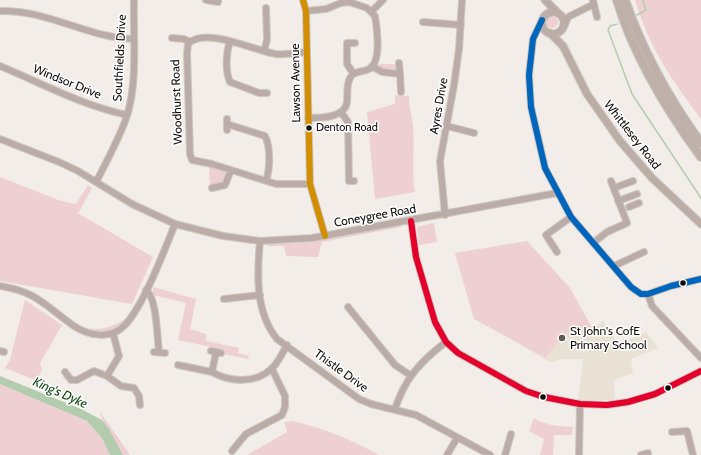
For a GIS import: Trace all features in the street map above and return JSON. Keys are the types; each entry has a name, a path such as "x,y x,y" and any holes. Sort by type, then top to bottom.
{"highway":[{"path":"611,0 625,25 655,87 701,157"},
{"path":"617,0 625,25"},
{"path":"625,0 651,62 677,108 701,143"}],"main road":[{"path":"544,0 564,19 563,28 557,33 549,33 543,27 544,0"},
{"path":"544,18 552,12 559,13"},
{"name":"Whittlesey Road","path":"563,28 563,46"},
{"name":"Whittlesey Road","path":"549,33 563,46 587,94 612,131 652,178 701,224"}],"street":[{"name":"Southfields Drive","path":"96,182 113,150 127,115 132,88 134,0"},
{"path":"206,0 218,2 218,0"},
{"name":"Lawson Avenue","path":"303,0 306,10 310,184 325,236"},
{"path":"371,12 383,0"},
{"name":"Ayres Drive","path":"445,215 440,165 454,85 461,25 462,0"},
{"path":"306,10 326,9 341,3 349,2 357,4 371,12 375,16 378,53 369,69 353,73 348,83 347,102 341,112 326,117 308,118"},
{"path":"563,28 568,17 594,2 598,17"},
{"path":"264,51 270,16 266,8"},
{"path":"0,11 19,11 98,33 133,39"},
{"path":"559,13 568,17"},
{"path":"544,18 533,39 529,75 531,107 545,168 571,217 634,290 640,294 648,294 671,286 701,279"},
{"path":"422,22 461,25"},
{"path":"533,39 538,32 549,33"},
{"path":"172,38 184,38 190,42 196,39 219,38 276,54 307,52"},
{"path":"230,41 227,50 230,82 259,93 267,94"},
{"name":"Woodhurst Road","path":"190,42 187,54 190,154 192,160 283,185 310,184"},
{"path":"353,73 348,64 347,43 355,43"},
{"path":"399,63 401,92"},
{"name":"Windsor Drive","path":"0,66 87,102 127,115"},
{"path":"372,66 382,72 400,74"},
{"path":"341,112 348,122 349,181 354,181"},
{"path":"227,124 265,136 268,143 269,155 268,175 266,181"},
{"path":"447,126 474,133"},
{"name":"Coneygree Road","path":"0,139 59,162 132,204 175,224 224,236 260,241 325,236 445,215 557,193"},
{"path":"212,188 225,185 231,170"},
{"path":"593,243 607,232 627,223 625,208 618,201 611,181"},
{"path":"614,188 633,181"},
{"path":"618,201 637,194"},
{"path":"625,208 639,203"},
{"path":"557,252 546,235 571,217"},
{"path":"411,221 416,257 435,322 446,342 458,353 526,391 544,397 580,404 607,405 643,398 668,389 701,371"},
{"path":"0,286 15,288 35,296 85,333 99,335 113,333 124,326 146,290 175,224"},
{"name":"Thistle Drive","path":"260,241 257,272 263,315 269,330 277,339 358,399 371,404 416,415 490,455"},
{"path":"614,266 644,252"},
{"path":"146,290 154,304 159,352"},
{"path":"648,294 652,306 701,358"},
{"path":"224,299 260,295"},
{"path":"348,307 395,365 410,375"},
{"path":"107,376 119,356 113,333"},
{"path":"395,409 410,375 427,357 446,342"},
{"path":"178,365 212,372 237,380 250,380 272,369 287,345"},
{"path":"212,372 216,352"},
{"path":"232,451 246,434 282,415 286,407 285,396 272,369"},
{"path":"65,372 70,380 77,380 94,371 107,376 122,386 134,388 140,396 140,405"},
{"path":"578,455 580,404"},
{"path":"672,432 687,430 693,455"},
{"path":"505,455 511,434"},
{"path":"447,455 457,438"},
{"path":"641,455 648,453"}],"shaded area":[{"path":"635,0 701,0 701,119 662,63 647,34"},
{"path":"550,16 554,16 558,22 554,28 550,28 546,24 546,20"},
{"path":"378,64 397,64 397,67 393,72 382,70"},
{"path":"395,95 409,96 414,143 413,176 415,192 375,199 367,112 395,104"},
{"path":"209,167 218,168 226,172 226,179 220,185 210,185"},
{"path":"0,177 61,201 76,204 88,185 92,188 79,212 76,212 153,257 132,304 0,281"},
{"path":"432,223 434,224 437,242 419,245 417,227"},
{"path":"401,225 401,227 322,242 318,257 286,256 284,246 267,246 267,244 306,242"},
{"path":"527,241 570,288 592,328 585,331 567,334 550,351 546,358 474,319 455,253"},
{"name":"St John's CofE Primary School","path":"554,272 570,288 592,328 603,321 619,344 646,332 658,348 631,359 633,373 614,380 615,400 578,400 583,359 561,359 550,362 488,326"},
{"path":"153,287 196,299 190,329 206,334 206,341 239,348 238,353 249,356 248,359 219,353 220,349 178,340 186,303 153,295"},
{"path":"25,300 62,325 40,363 42,369 37,381 5,368 10,360"},
{"path":"126,318 127,320 122,325 111,331 99,332 80,327 99,329 115,325"},
{"path":"0,376 81,409 102,420 109,429 123,455 110,455 102,438 87,421 0,384"},
{"path":"0,384 87,421 102,438 110,455 0,455"},
{"path":"100,412 130,455 123,455 101,417"},
{"path":"534,418 548,424 573,427 572,435 554,435 553,455 540,455 544,439 529,431"},
{"path":"292,421 316,427 337,435 379,455 247,455 287,432 284,422"}],"waterway":[{"path":"637,15 646,10 643,0"},
{"path":"617,24 610,26 608,30 632,94 701,198"}],"transit line":[{"path":"303,0 306,11 310,184 325,236"},
{"path":"542,20 533,39 529,75 531,107 545,168 571,217 631,287 641,294 648,294 671,286 701,279"},
{"path":"411,221 416,257 435,322 446,342 458,353 526,391 544,397 580,404 607,405 628,402 655,394 701,371"}],"place":[{"name":"Denton Road","path":"309,128"},
{"name":"St John's CofE Primary School","path":"562,338"}],"water label":[{"name":"King's Dyke","path":"60,393"}]}
